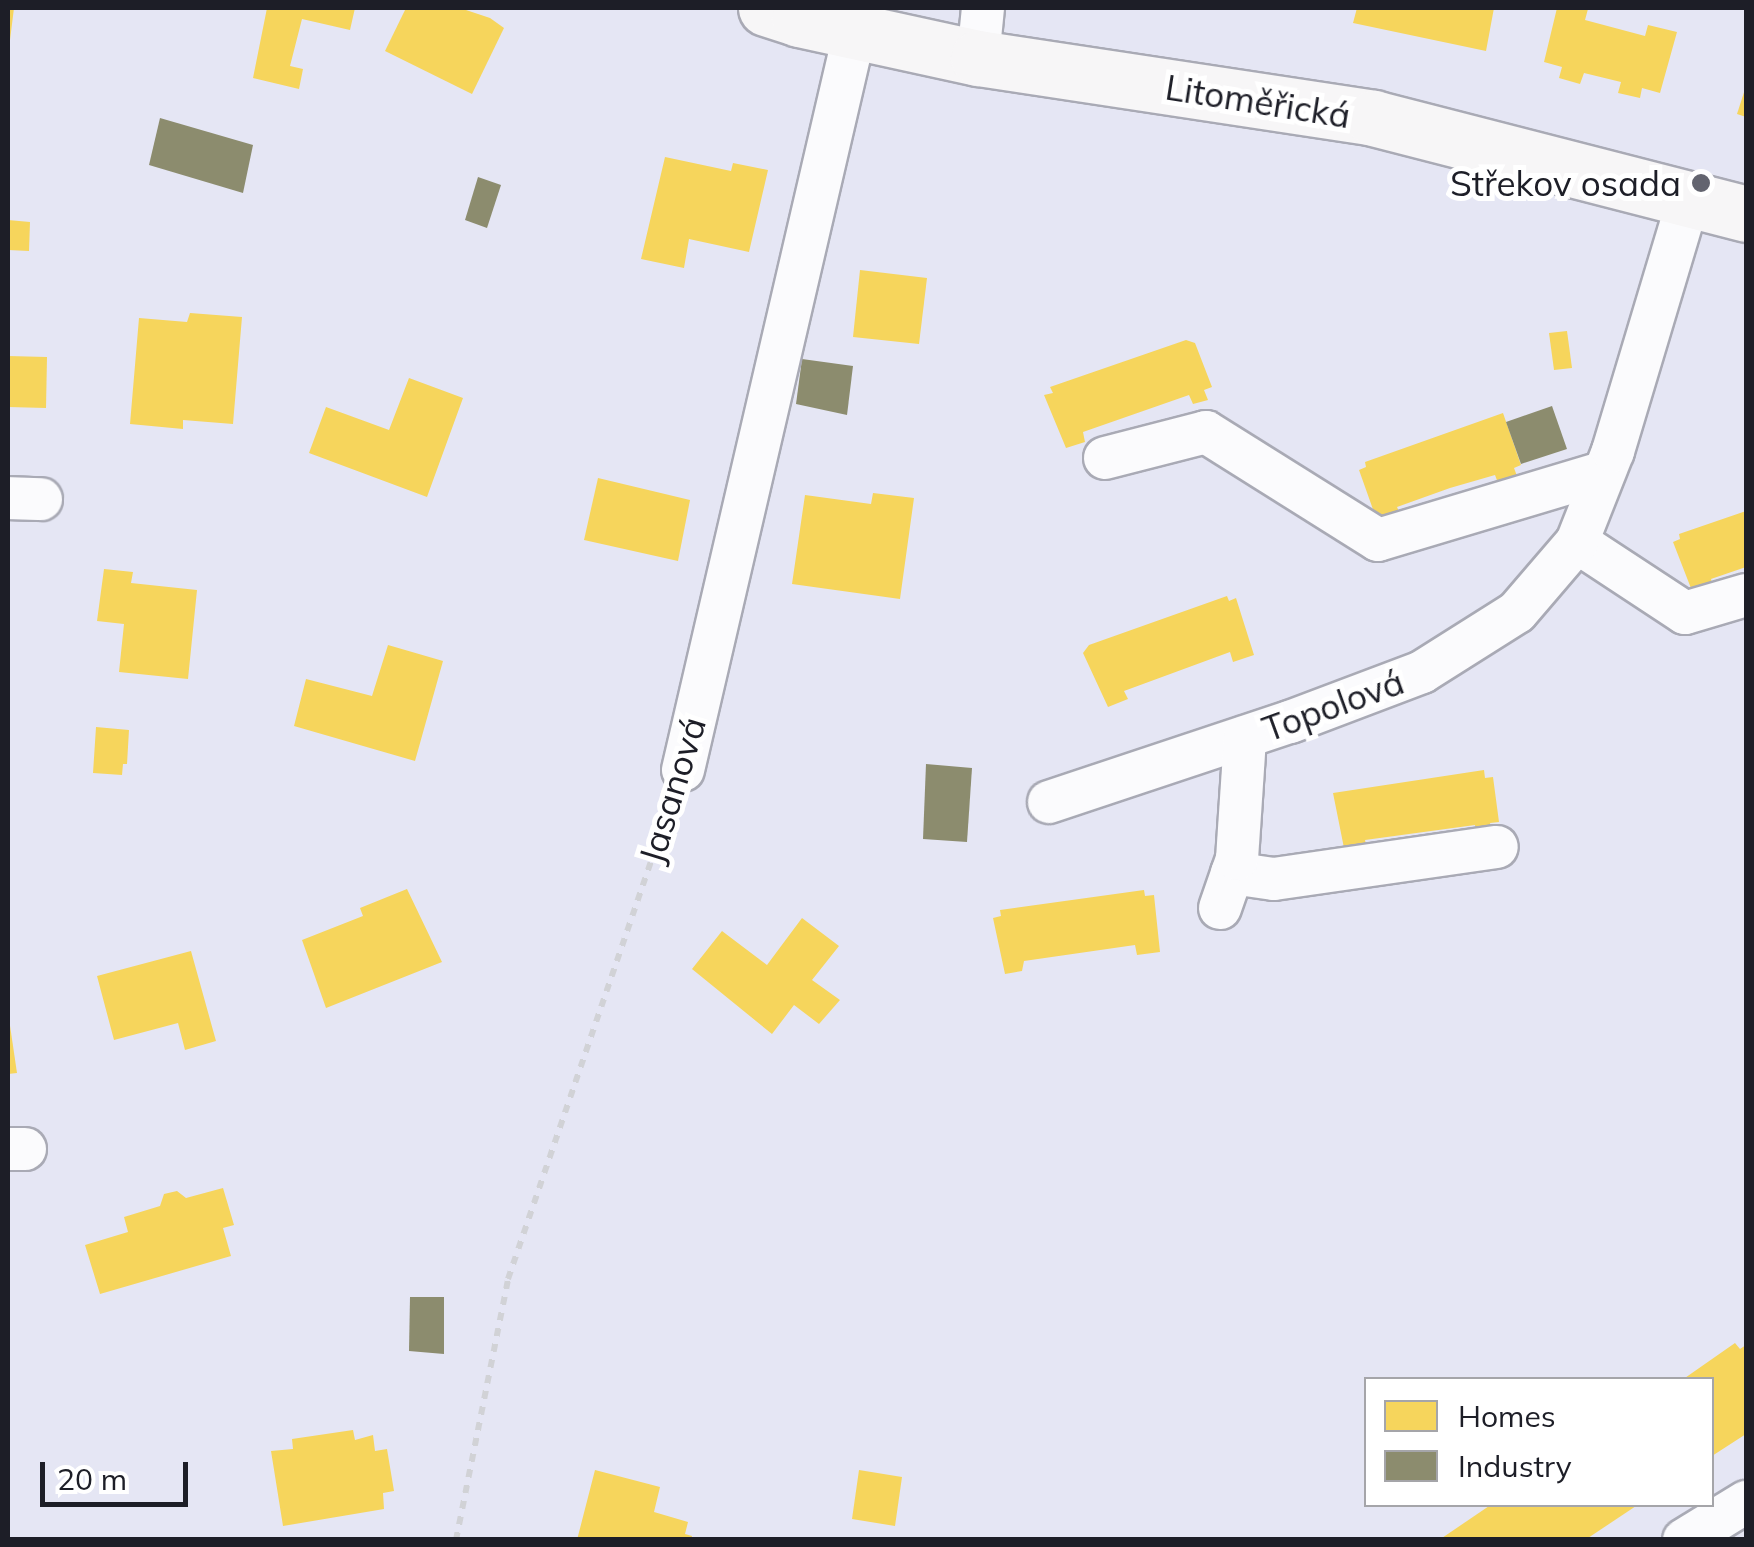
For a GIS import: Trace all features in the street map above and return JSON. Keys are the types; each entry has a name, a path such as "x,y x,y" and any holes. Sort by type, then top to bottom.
{"main road":[{"name":"Litoměřická","path":"766,8 855,31 981,33 1373,118 1746,214"}],"street":[{"name":"Jasanová","path":"683,770 855,31"},
{"name":"Topolová","path":"1049,802 1245,738 1422,672 1517,612 1577,542 1604,472 1689,198"},
{"path":"1106,458 1206,432 1378,540 1604,472"},
{"path":"1577,542 1685,612 1746,595"},
{"path":"1245,738 1238,859 1226,891 1274,878 1497,847"},
{"path":"1684,1540 1746,1502"}],"path":[{"name":"Jasanová","path":"456,1540 508,1279 683,770"}],"building: Homes":[{"path":"8,8 14,8 10,40 8,40"},
{"path":"267,8 355,8 350,30 302,19 290,66 303,69 299,89 253,78"},
{"path":"406,8 460,8 490,18 504,28 472,94 385,51"},
{"path":"1357,8 1494,8 1486,51 1353,23"},
{"path":"1557,8 1588,9 1585,20 1645,36 1648,25 1677,32 1660,93 1642,88 1640,98 1618,93 1621,82 1584,73 1580,84 1559,78 1562,67 1544,62"},
{"path":"1746,86 1746,117 1737,114"},
{"path":"665,157 731,171 733,163 768,170 749,252 689,239 684,268 641,259"},
{"path":"8,220 30,222 29,251 8,250"},
{"path":"860,270 927,278 919,344 853,337"},
{"path":"190,313 242,317 233,424 183,420 183,429 130,424 139,318 187,322"},
{"path":"1567,331 1572,368 1554,370 1549,333"},
{"path":"1186,340 1195,343 1212,387 1204,390 1208,400 1193,404 1189,395 1083,432 1085,442 1066,448 1044,395 1053,393 1050,387"},
{"path":"8,356 47,357 46,408 8,407"},
{"path":"409,378 463,398 427,497 309,453 326,407 389,430"},
{"path":"1503,413 1521,465 1514,468 1517,476 1498,483 1495,475 1450,488 1397,507 1401,516 1382,523 1379,513 1375,515 1359,470 1366,467 1365,462"},
{"path":"598,478 690,500 678,561 584,540"},
{"path":"873,493 914,498 900,599 792,584 805,495 871,504"},
{"path":"1746,511 1746,567 1711,579 1714,590 1694,596 1673,542 1680,539 1679,534"},
{"path":"104,569 133,572 131,583 197,590 188,679 119,672 124,624 97,621"},
{"path":"1227,596 1229,601 1236,598 1254,655 1233,662 1230,652 1124,691 1128,699 1108,707 1083,653 1089,645"},
{"path":"388,645 443,661 415,761 294,726 306,679 372,696"},
{"path":"96,727 129,730 127,764 123,764 122,775 93,773"},
{"path":"1484,770 1485,778 1493,777 1499,822 1490,823 1492,833 1476,835 1475,825 1365,840 1367,849 1345,853 1333,793"},
{"path":"407,889 442,962 326,1008 302,940 363,916 360,908"},
{"path":"1144,890 1145,896 1154,895 1160,952 1137,955 1135,945 1024,961 1022,971 1005,974 993,918 1001,916 1000,910"},
{"path":"802,918 839,946 812,980 840,1000 819,1024 794,1005 772,1034 692,969 722,931 767,965"},
{"path":"191,951 216,1041 185,1050 178,1023 114,1040 97,976"},
{"path":"8,1012 17,1073 8,1074"},
{"path":"223,1188 234,1225 223,1228 231,1256 100,1294 85,1245 128,1232 124,1217 160,1206 164,1194 177,1191 186,1198"},
{"path":"1735,1343 1740,1349 1746,1345 1746,1434 1714,1455 1714,1377 1686,1377"},
{"path":"353,1430 355,1440 373,1435 375,1451 387,1449 394,1491 383,1493 384,1509 283,1526 271,1451 293,1449 292,1439"},
{"path":"595,1470 660,1487 654,1512 688,1522 685,1534 692,1536 691,1540 577,1540"},
{"path":"859,1470 902,1477 895,1526 852,1519"},
{"path":"1488,1507 1634,1507 1585,1540 1439,1540"}],"building: Industry":[{"path":"160,118 253,145 243,193 149,165"},
{"path":"478,177 501,185 487,228 465,220"},
{"path":"802,359 853,366 847,415 796,404"},
{"path":"1552,406 1567,449 1521,464 1506,422"},
{"path":"926,764 972,768 967,842 923,839"},
{"path":"410,1297 444,1297 444,1354 409,1351"}],"place":[{"name":"Střekov osada","path":"1701,183"}]}
